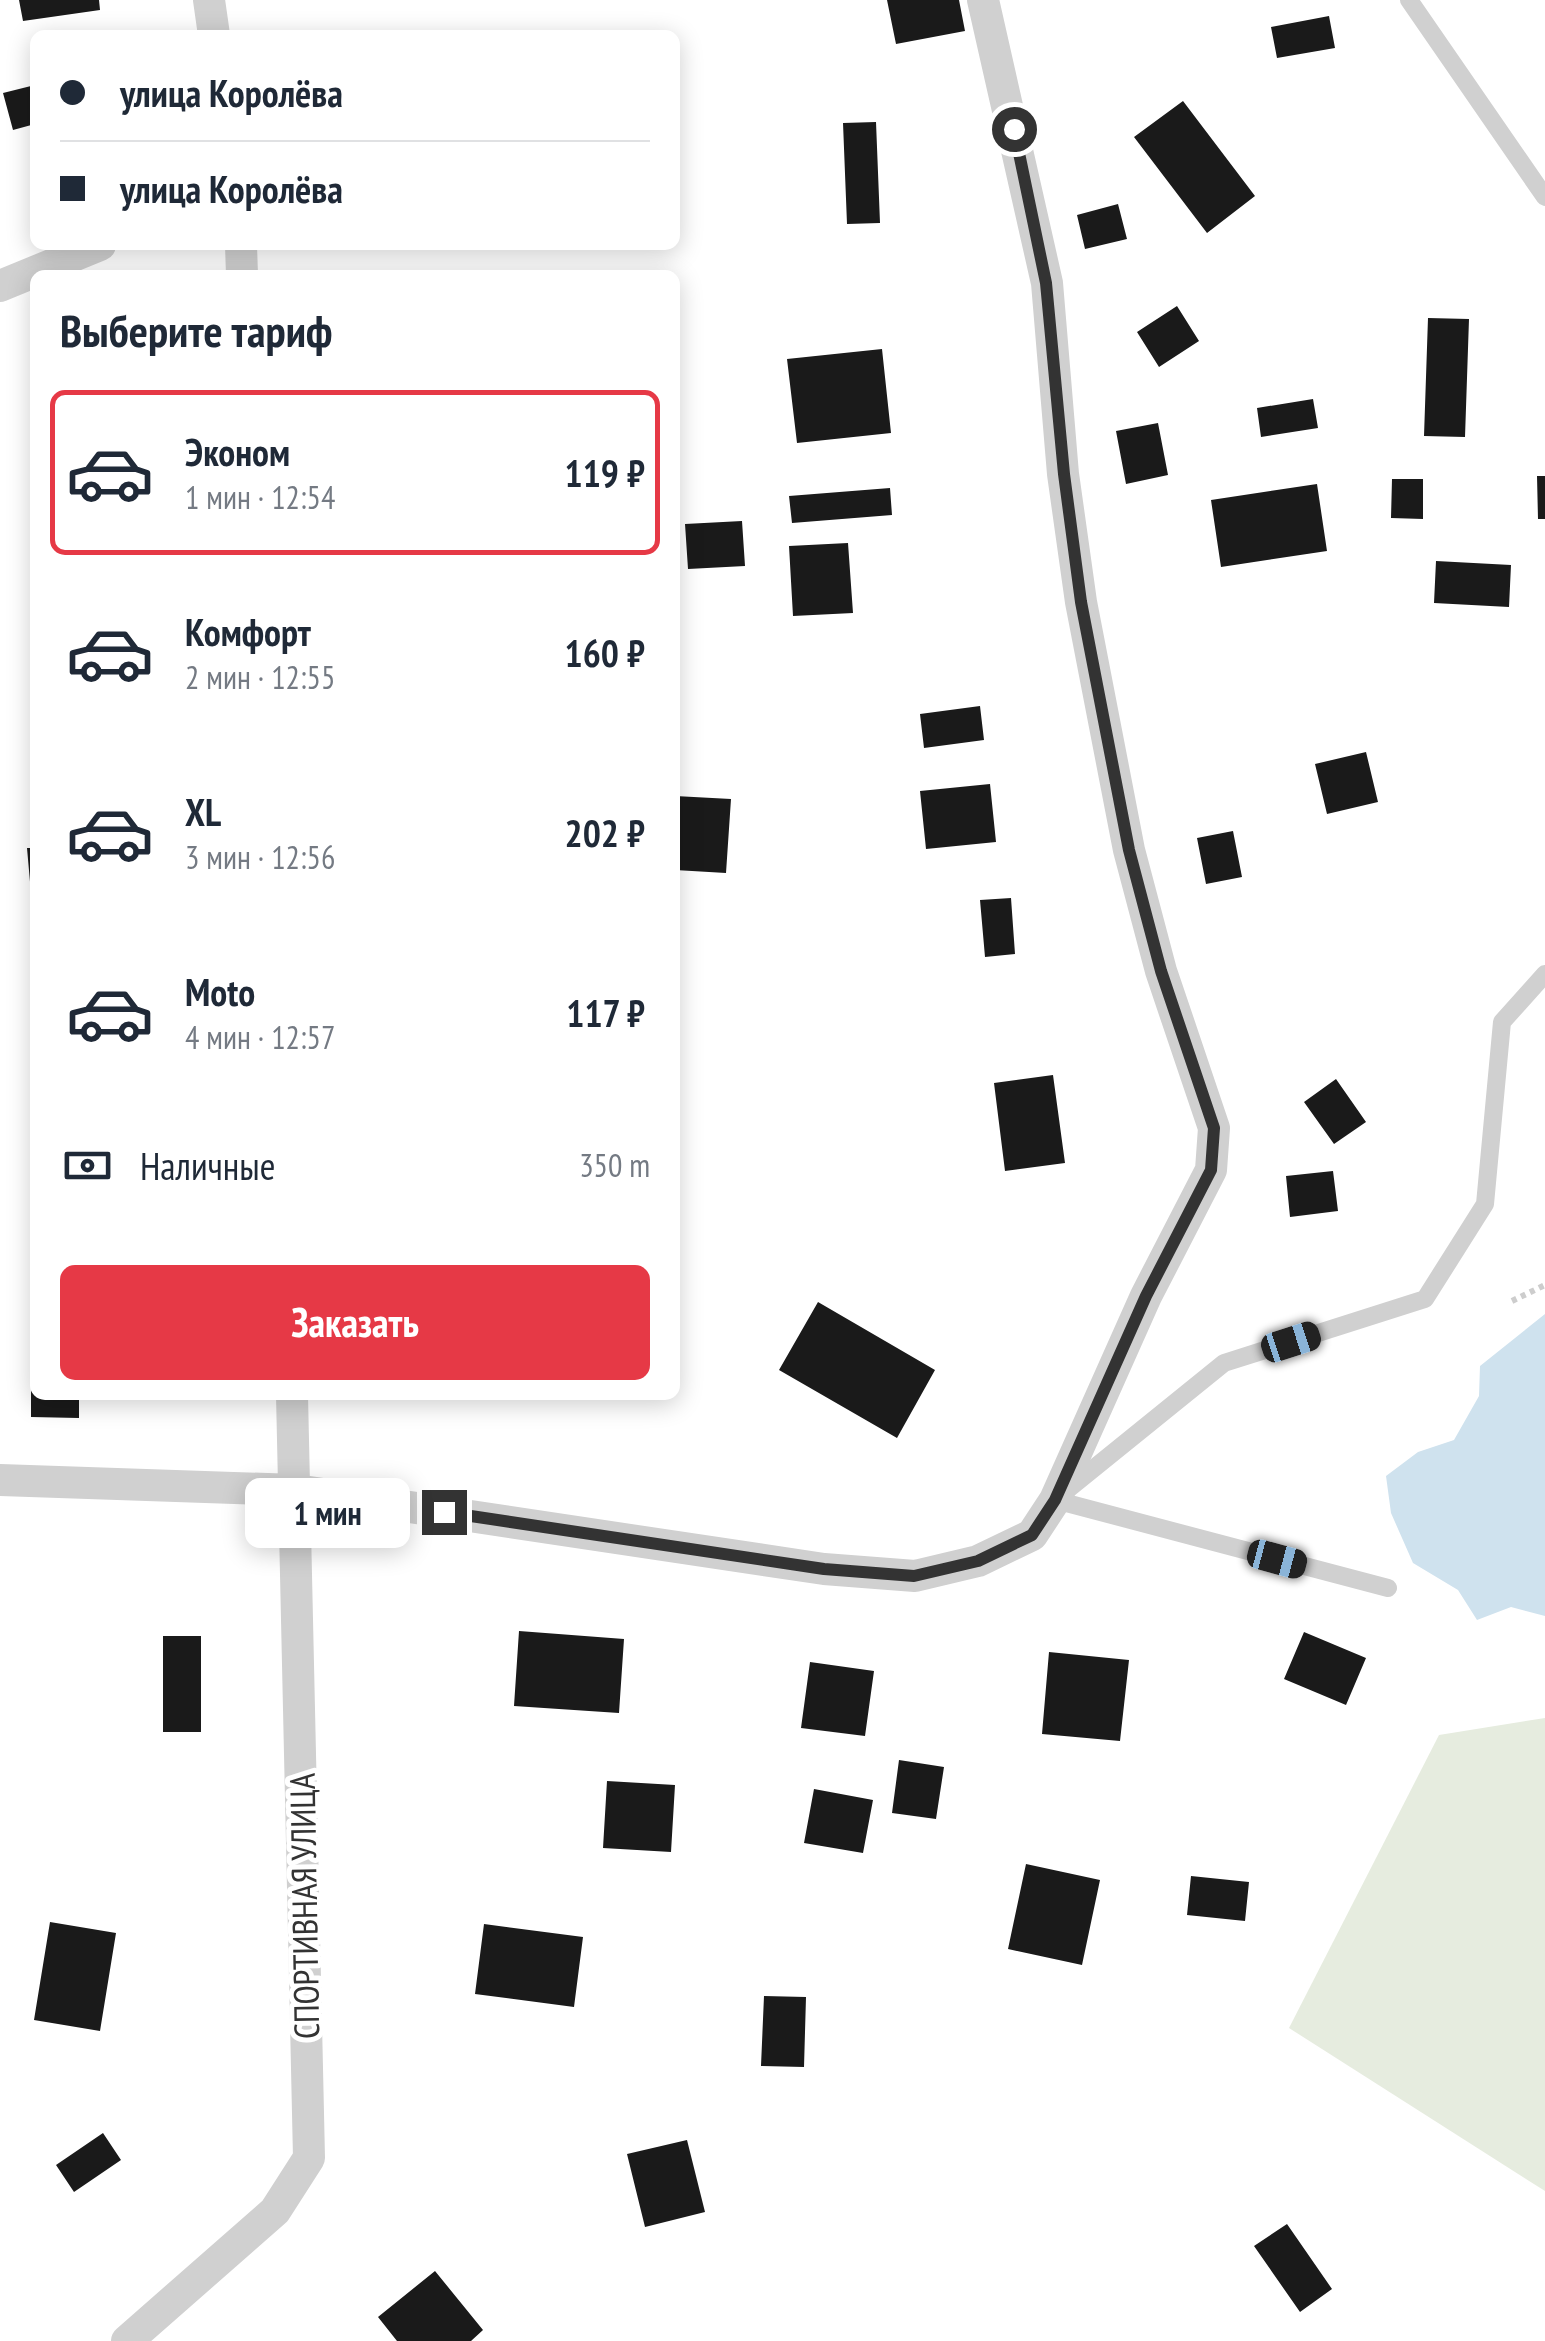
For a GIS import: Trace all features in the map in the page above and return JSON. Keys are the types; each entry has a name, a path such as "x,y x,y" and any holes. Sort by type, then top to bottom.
{"street":[{"path":"209,0 213,30"},
{"path":"0,1480 296,1490 824,1569 914,1576 978,1561 1032,1535 1055,1500 1146,1296 1211,1170 1214,1128 1161,971 1129,850 1081,602 1046,283 998,52 982,0"},
{"path":"39,270 88,250"},
{"path":"0,286 30,274"},
{"name":"СПОРТИВНАЯ УЛИЦА","path":"128,2341 275,2211 309,2158 292,1400"}],"lane":[{"path":"1409,0 1545,196"},
{"path":"1055,1500 1224,1364 1425,1299 1486,1204 1502,1022 1545,974"},
{"path":"1055,1500 1388,1588"}],"path":[{"path":"1512,1301 1545,1285"}],"shaded area":[{"path":"1545,1718 1545,2191 1289,2028 1439,1735"}],"water":[{"path":"1545,1314 1545,1616 1511,1607 1477,1620 1458,1590 1413,1563 1391,1513 1386,1476 1418,1452 1454,1440 1479,1396 1480,1366"}],"building":[{"path":"19,0 99,0 100,10 23,21"},
{"path":"887,0 959,0 965,31 896,44"},
{"path":"1329,16 1335,48 1277,58 1271,27"},
{"path":"30,86 30,125 13,130 3,93"},
{"path":"1183,101 1255,196 1207,233 1134,137"},
{"path":"876,122 880,223 847,224 843,123"},
{"path":"1118,204 1127,239 1085,249 1077,215"},
{"path":"1177,306 1199,341 1159,367 1137,332"},
{"path":"1428,318 1469,319 1465,437 1424,436"},
{"path":"882,349 891,433 797,443 787,359"},
{"path":"1313,399 1318,428 1261,437 1257,408"},
{"path":"1158,423 1168,475 1126,484 1116,431"},
{"path":"1537,476 1545,476 1545,519 1538,519"},
{"path":"1392,479 1423,479 1423,519 1391,518"},
{"path":"1317,484 1327,551 1221,567 1211,500"},
{"path":"890,488 892,515 792,523 789,496"},
{"path":"742,521 745,566 688,569 685,524"},
{"path":"848,543 853,613 793,616 789,546"},
{"path":"1436,561 1511,565 1509,607 1434,603"},
{"path":"980,706 984,740 924,748 920,714"},
{"path":"1366,752 1378,802 1327,814 1315,764"},
{"path":"990,784 996,842 926,849 920,791"},
{"path":"680,796 731,799 726,873 680,870"},
{"path":"1233,831 1242,877 1206,884 1197,838"},
{"path":"1011,898 1015,954 985,957 980,900"},
{"path":"1053,1075 1065,1163 1005,1171 994,1083"},
{"path":"1336,1079 1366,1122 1334,1144 1304,1102"},
{"path":"1333,1171 1338,1211 1290,1217 1286,1176"},
{"path":"818,1302 935,1370 897,1438 779,1370"},
{"path":"31,1400 79,1400 79,1418 31,1417"},
{"path":"519,1631 624,1639 619,1713 514,1706"},
{"path":"1304,1632 1366,1658 1346,1705 1284,1679"},
{"path":"163,1636 201,1636 201,1732 163,1732"},
{"path":"1049,1652 1129,1660 1120,1741 1042,1734"},
{"path":"810,1662 874,1671 865,1736 801,1728"},
{"path":"899,1760 944,1767 936,1819 892,1813"},
{"path":"607,1781 675,1785 671,1852 603,1848"},
{"path":"814,1789 873,1800 863,1853 804,1843"},
{"path":"1026,1864 1100,1880 1082,1965 1008,1949"},
{"path":"1191,1876 1249,1882 1245,1921 1187,1915"},
{"path":"50,1922 116,1933 100,2031 34,2020"},
{"path":"484,1924 583,1937 574,2007 475,1994"},
{"path":"764,1996 806,1997 804,2067 761,2066"},
{"path":"103,2133 121,2160 74,2192 56,2165"},
{"path":"687,2140 705,2212 645,2227 627,2154"},
{"path":"1287,2224 1332,2289 1300,2312 1254,2246"},
{"path":"435,2271 483,2330 471,2341 397,2341 378,2317"}],"route":[{"path":"444,1512 824,1569 914,1576 978,1561 1032,1535 1055,1500 1146,1296 1211,1170 1214,1128 1161,971 1129,850 1081,602 1046,283 1014,129"}]}
